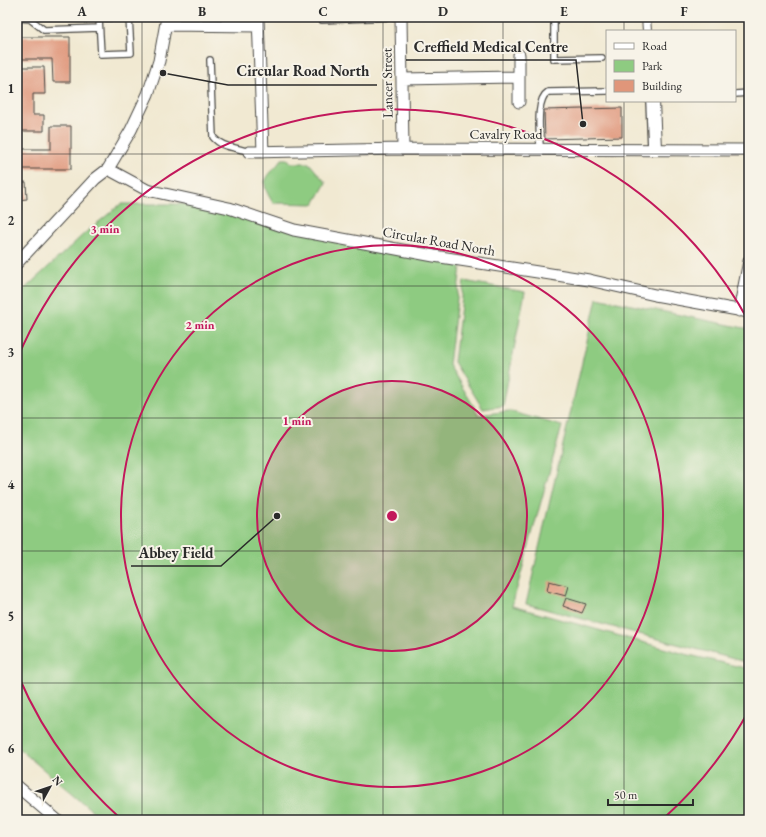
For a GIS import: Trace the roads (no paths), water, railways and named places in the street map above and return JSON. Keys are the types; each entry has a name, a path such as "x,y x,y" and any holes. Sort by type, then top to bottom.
{"street":[{"name":"Lancer Street","path":"401,17 403,149"},
{"path":"646,17 647,30"},
{"path":"17,263 96,179 108,170 131,130 148,94 159,61 167,21 258,21 263,152"},
{"path":"519,54 519,102"},
{"path":"402,79 519,77"},
{"path":"654,149 655,102"},
{"name":"Cavalry Road","path":"249,152 403,149 749,150"},
{"name":"Circular Road North","path":"108,170 148,190 229,208 294,230 434,256 588,280 655,295 744,311"},
{"path":"744,311 749,261"},
{"path":"17,786 57,820"}],"lane":[{"path":"123,17 99,18 101,54 131,53 129,17"},
{"path":"322,20 392,17"},
{"path":"554,17 554,58 602,58"},
{"path":"17,18 30,19 44,30 100,28"},
{"path":"210,60 213,137 217,142 226,146 249,152"},
{"path":"540,149 540,102 543,95 548,92 606,91"},
{"path":"736,94 749,93"},
{"path":"649,102 654,149"}],"place":[{"name":"Circular Road North","path":"163,73"},
{"name":"Creffield Medical Centre","path":"583,124"},
{"name":"Abbey Field","path":"277,516"}]}
